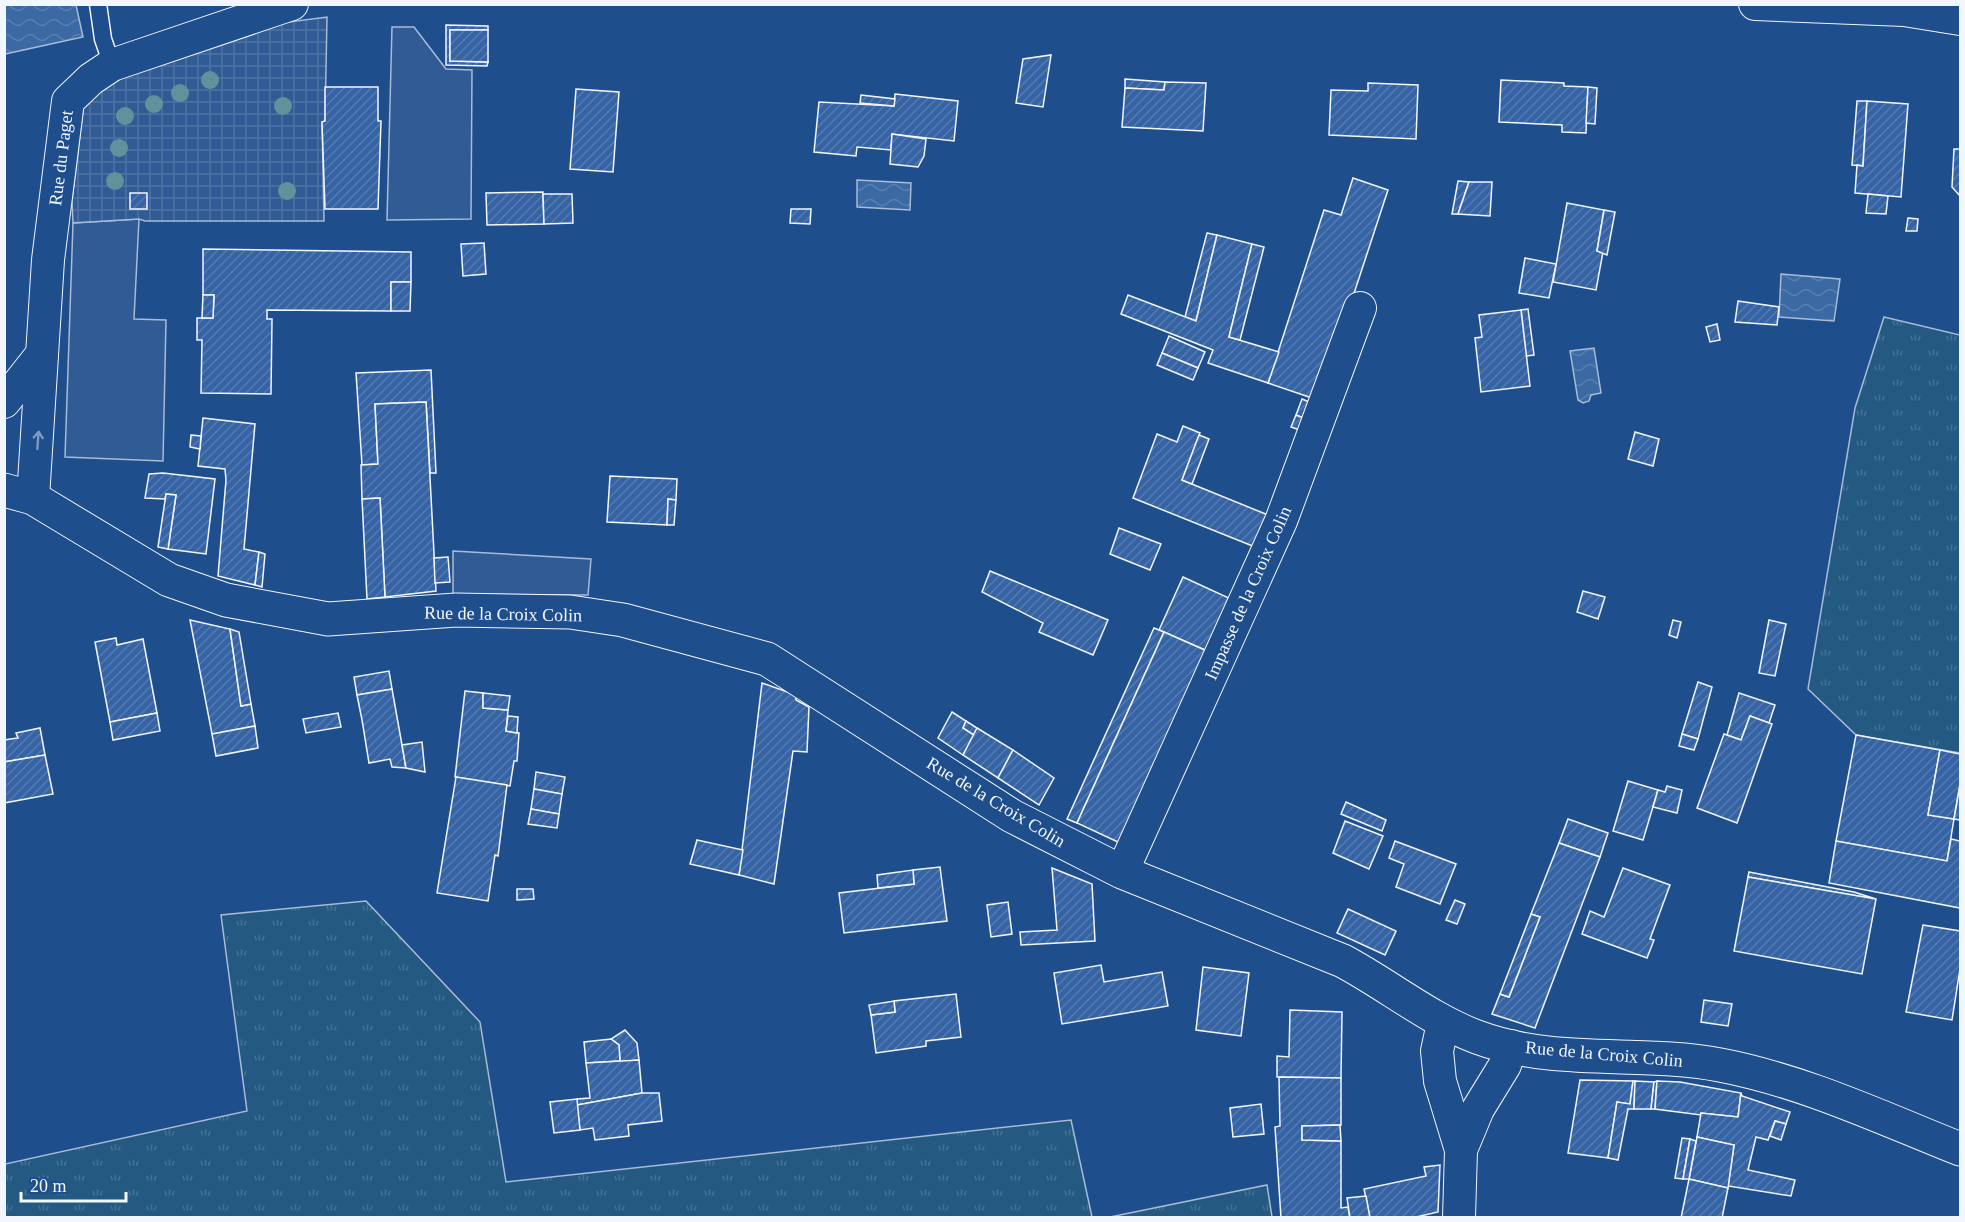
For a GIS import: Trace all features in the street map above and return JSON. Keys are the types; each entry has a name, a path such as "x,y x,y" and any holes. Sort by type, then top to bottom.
{"street":[{"name":"Rue du Paget","path":"19,494 42,354 48,260 68,101 91,79 112,65 292,4"},
{"path":"1755,4 1904,7 1960,19"},
{"name":"Impasse de la Croix Colin","path":"1122,873 1281,522 1360,308"},
{"path":"4,402 42,354"},
{"name":"Rue de la Croix Colin","path":"19,494 169,580 226,600 328,619 456,610 570,612 623,620 767,659 1012,816 1122,873 1343,961 1377,979 1443,1023 1479,1038 1551,1053 1719,1065 1775,1078 1960,1149"},
{"path":"1443,1023 1437,1051 1440,1081 1461,1150 1459,1218"},
{"path":"1461,1150 1478,1109 1505,1065 1510,1046"}],"lane":[{"path":"98,4 103,39 112,65"}],"green space":[{"path":"1884,317 1960,335 1960,753 1856,735 1808,689 1855,408"},
{"path":"366,901 480,1022 506,1182 1071,1120 1092,1217 5,1217 5,1164 247,1111 221,915"},
{"path":"1267,1185 1272,1217 1110,1217"}],"shaded area":[{"path":"327,17 325,121 322,122 324,221 145,221 139,219 73,223 72,201 84,104 113,82 152,66 281,23"},
{"path":"392,27 414,27 446,69 472,70 471,219 387,220"},
{"path":"139,219 134,319 166,320 163,461 65,457 73,223"},
{"path":"453,551 591,559 588,595 453,594"}],"water":[{"path":"4,5 76,5 83,37 5,54"},
{"path":"857,180 911,183 910,210 857,207"},
{"path":"1781,274 1840,279 1834,321 1779,317"},
{"path":"1594,348 1601,393 1591,395 1589,401 1583,403 1578,400 1570,351"}],"building":[{"path":"446,25 488,26 488,30 450,30 450,61 488,62 487,66 446,65"},
{"path":"450,30 488,30 488,62 450,61"},
{"path":"1051,55 1043,107 1016,103 1023,59"},
{"path":"1125,79 1165,82 1164,90 1125,88"},
{"path":"1501,80 1564,83 1564,86 1588,87 1586,133 1562,132 1562,125 1499,122"},
{"path":"1165,82 1206,83 1203,131 1122,127 1125,88 1164,90"},
{"path":"1368,83 1418,85 1416,139 1329,135 1331,90 1368,91"},
{"path":"325,87 378,87 378,121 381,121 378,209 325,209 322,122 325,121"},
{"path":"1588,87 1597,88 1595,124 1586,123"},
{"path":"576,89 619,92 613,172 570,169"},
{"path":"895,94 958,101 954,141 892,134 891,150 857,147 856,156 814,152 819,102 894,106"},
{"path":"861,95 895,99 894,106 860,103"},
{"path":"1857,101 1867,101 1863,166 1852,165"},
{"path":"1867,101 1908,104 1901,197 1855,193 1857,165 1863,166"},
{"path":"892,134 926,139 924,156 918,167 890,164"},
{"path":"1954,149 1960,149 1960,196 1952,187"},
{"path":"1353,178 1388,190 1339,339 1315,399 1268,383 1324,210 1341,215"},
{"path":"1458,181 1469,182 1458,214 1452,214"},
{"path":"1469,182 1492,182 1490,216 1458,214"},
{"path":"543,192 544,224 487,225 486,193"},
{"path":"130,193 147,193 147,209 130,209"},
{"path":"543,194 572,194 573,223 544,224"},
{"path":"1868,194 1888,196 1886,214 1866,213"},
{"path":"1567,203 1604,210 1597,251 1603,252 1596,290 1553,282"},
{"path":"791,209 811,209 810,224 790,223"},
{"path":"1604,210 1615,212 1607,255 1597,251"},
{"path":"1908,218 1918,219 1917,231 1906,231"},
{"path":"1207,233 1217,235 1196,321 1185,317"},
{"path":"1217,235 1252,244 1229,337 1279,352 1268,383 1208,363 1213,350 1121,314 1128,295 1196,321"},
{"path":"484,243 486,274 463,276 461,244"},
{"path":"1252,244 1264,247 1240,340 1229,337"},
{"path":"203,249 411,252 411,282 391,282 391,311 267,310 267,319 272,319 271,394 201,393 202,340 197,340 197,318 213,318 214,295 203,295"},
{"path":"1525,258 1556,264 1549,298 1519,293"},
{"path":"391,282 411,282 410,311 391,311"},
{"path":"203,295 214,295 213,318 202,318"},
{"path":"1738,301 1779,307 1777,325 1735,322"},
{"path":"1528,309 1534,355 1526,356 1521,310"},
{"path":"1521,310 1530,386 1481,392 1475,338 1482,337 1479,315"},
{"path":"1717,324 1720,340 1710,342 1706,327"},
{"path":"1169,336 1205,352 1198,368 1162,353"},
{"path":"1162,353 1198,368 1193,380 1157,365"},
{"path":"431,370 436,473 430,473 426,402 375,404 378,464 362,465 356,373"},
{"path":"1302,399 1314,404 1308,420 1296,415"},
{"path":"426,402 436,591 385,597 380,498 362,499 361,465 378,464 375,404"},
{"path":"1296,415 1308,420 1303,431 1291,427"},
{"path":"203,418 255,424 244,549 259,552 255,585 218,576 225,469 198,466"},
{"path":"1183,426 1200,433 1182,480 1268,515 1255,547 1133,498 1157,434 1177,442"},
{"path":"1635,432 1659,439 1653,466 1628,459"},
{"path":"191,435 201,436 200,449 190,447"},
{"path":"1199,435 1209,439 1192,484 1182,480"},
{"path":"163,473 215,479 206,554 168,549 176,495 166,494 165,499 145,498 149,474"},
{"path":"610,476 677,479 676,500 668,499 667,525 607,522"},
{"path":"166,494 176,495 168,549 158,547"},
{"path":"380,498 385,597 367,599 362,499"},
{"path":"668,499 676,500 674,525 667,525"},
{"path":"1119,528 1161,544 1150,570 1110,554"},
{"path":"259,552 265,554 262,587 255,585"},
{"path":"448,557 450,582 435,583 434,558"},
{"path":"990,571 1108,620 1093,655 1039,632 1043,623 982,592"},
{"path":"1183,577 1231,599 1207,651 1159,630"},
{"path":"1583,591 1605,597 1598,619 1577,612"},
{"path":"190,620 230,629 241,706 251,704 255,726 212,734"},
{"path":"1673,620 1681,622 1677,638 1669,635"},
{"path":"1769,620 1786,624 1775,676 1759,673"},
{"path":"1154,628 1164,632 1077,823 1067,819"},
{"path":"230,629 239,632 251,704 241,706"},
{"path":"1164,632 1207,651 1120,843 1077,823"},
{"path":"116,638 117,645 143,639 157,713 110,722 95,642"},
{"path":"389,671 392,689 357,695 354,677"},
{"path":"1698,682 1712,687 1698,739 1682,734"},
{"path":"762,683 796,695 796,700 809,707 807,752 793,751 774,884 739,875"},
{"path":"392,689 406,768 392,767 390,759 369,763 357,695"},
{"path":"465,691 483,693 483,708 508,710 506,731 519,733 517,761 514,761 510,786 455,777"},
{"path":"483,693 510,696 508,710 483,708"},
{"path":"1739,693 1775,705 1769,723 1750,716 1741,740 1727,735"},
{"path":"952,712 966,721 963,728 974,735 963,755 938,738"},
{"path":"157,713 160,731 113,740 110,722"},
{"path":"338,713 341,727 306,733 303,719"},
{"path":"508,716 518,717 517,733 506,731"},
{"path":"1750,716 1772,724 1737,823 1697,808 1724,734 1741,740"},
{"path":"966,721 977,728 974,735 963,728"},
{"path":"255,726 258,748 216,756 212,734"},
{"path":"40,728 45,755 4,762 4,740 18,738 16,733"},
{"path":"977,728 1013,750 998,778 963,755"},
{"path":"1682,734 1698,739 1694,750 1679,746"},
{"path":"1856,735 1940,750 1928,815 1954,819 1947,861 1836,841"},
{"path":"422,742 425,772 406,768 402,745"},
{"path":"1013,750 1054,778 1039,805 998,778"},
{"path":"1940,750 1960,754 1960,785 1954,819 1928,815"},
{"path":"45,755 53,794 4,803 4,762"},
{"path":"536,772 565,777 562,794 534,789"},
{"path":"456,777 507,785 498,856 495,855 488,901 437,893"},
{"path":"1628,781 1658,790 1643,840 1613,831"},
{"path":"1960,785 1960,820 1954,819"},
{"path":"1667,786 1682,790 1677,813 1653,807 1658,790 1665,792"},
{"path":"534,789 562,794 559,814 531,809"},
{"path":"1346,802 1386,820 1382,831 1341,814"},
{"path":"531,809 559,814 557,828 528,824"},
{"path":"1568,819 1608,833 1600,857 1559,843"},
{"path":"1345,821 1383,836 1369,869 1333,853"},
{"path":"1951,839 1960,841 1960,908 1829,883 1836,841 1947,861"},
{"path":"697,840 743,850 739,875 690,864"},
{"path":"1395,841 1456,864 1440,904 1396,887 1404,864 1389,858"},
{"path":"1559,843 1600,857 1535,1028 1492,1014 1500,994 1509,997 1540,917 1531,914"},
{"path":"940,867 947,921 844,933 839,893 914,884 913,870"},
{"path":"1052,868 1092,884 1095,941 1021,945 1020,932 1057,930"},
{"path":"1623,868 1670,885 1650,939 1654,940 1647,958 1582,934 1590,911 1604,917"},
{"path":"913,870 914,884 878,888 877,875"},
{"path":"1749,872 1854,892 1876,899 1748,877"},
{"path":"1748,877 1876,899 1862,974 1734,951"},
{"path":"517,889 533,889 534,899 517,900"},
{"path":"1455,900 1465,904 1457,924 1446,920"},
{"path":"1008,902 1012,934 991,937 987,905"},
{"path":"1348,909 1396,931 1385,955 1337,933"},
{"path":"1531,914 1540,917 1509,997 1500,994"},
{"path":"1923,925 1960,931 1960,969 1952,1020 1906,1012"},
{"path":"1101,965 1104,982 1162,972 1168,1006 1062,1024 1054,973"},
{"path":"1203,967 1249,973 1241,1036 1196,1030"},
{"path":"956,994 961,1037 926,1041 926,1046 876,1053 871,1015 895,1012 894,1001"},
{"path":"1704,1000 1732,1004 1728,1026 1701,1022"},
{"path":"894,1001 895,1012 871,1015 869,1005"},
{"path":"1290,1010 1342,1012 1341,1078 1277,1077 1277,1056 1289,1057"},
{"path":"625,1030 637,1043 639,1060 620,1062 619,1045 611,1039"},
{"path":"611,1039 619,1045 620,1061 586,1063 584,1042"},
{"path":"639,1060 642,1093 577,1105 577,1099 590,1098 586,1063"},
{"path":"1279,1077 1341,1078 1341,1125 1302,1126 1302,1140 1341,1141 1341,1208 1348,1207 1350,1218 1281,1218 1275,1127 1280,1126"},
{"path":"1580,1080 1633,1081 1630,1104 1617,1102 1608,1158 1568,1153"},
{"path":"1633,1081 1635,1081 1634,1109 1628,1109 1618,1160 1608,1158 1617,1102 1630,1104"},
{"path":"1635,1081 1654,1082 1651,1109 1634,1109"},
{"path":"1657,1081 1655,1109 1651,1109 1654,1082"},
{"path":"1657,1081 1680,1082 1741,1093 1738,1117 1655,1109"},
{"path":"642,1093 659,1093 662,1121 628,1125 629,1136 595,1140 593,1128 580,1130 577,1105"},
{"path":"1741,1093 1742,1096 1790,1112 1786,1124 1775,1121 1768,1140 1756,1137 1748,1170 1795,1180 1791,1196 1728,1186 1734,1145 1697,1137 1701,1113 1738,1117"},
{"path":"577,1099 580,1130 554,1133 550,1102"},
{"path":"1261,1104 1264,1134 1233,1137 1230,1108"},
{"path":"1775,1121 1786,1124 1781,1140 1770,1136"},
{"path":"1340,1125 1341,1141 1302,1140 1302,1126"},
{"path":"1697,1137 1734,1145 1728,1188 1689,1179"},
{"path":"1682,1138 1690,1139 1683,1179 1675,1178"},
{"path":"1690,1139 1696,1141 1689,1179 1683,1179"},
{"path":"1440,1165 1438,1212 1412,1218 1370,1218 1364,1189 1426,1176 1424,1167"},
{"path":"1689,1179 1728,1188 1722,1218 1681,1218"},
{"path":"1366,1196 1370,1218 1350,1218 1347,1198"}]}
